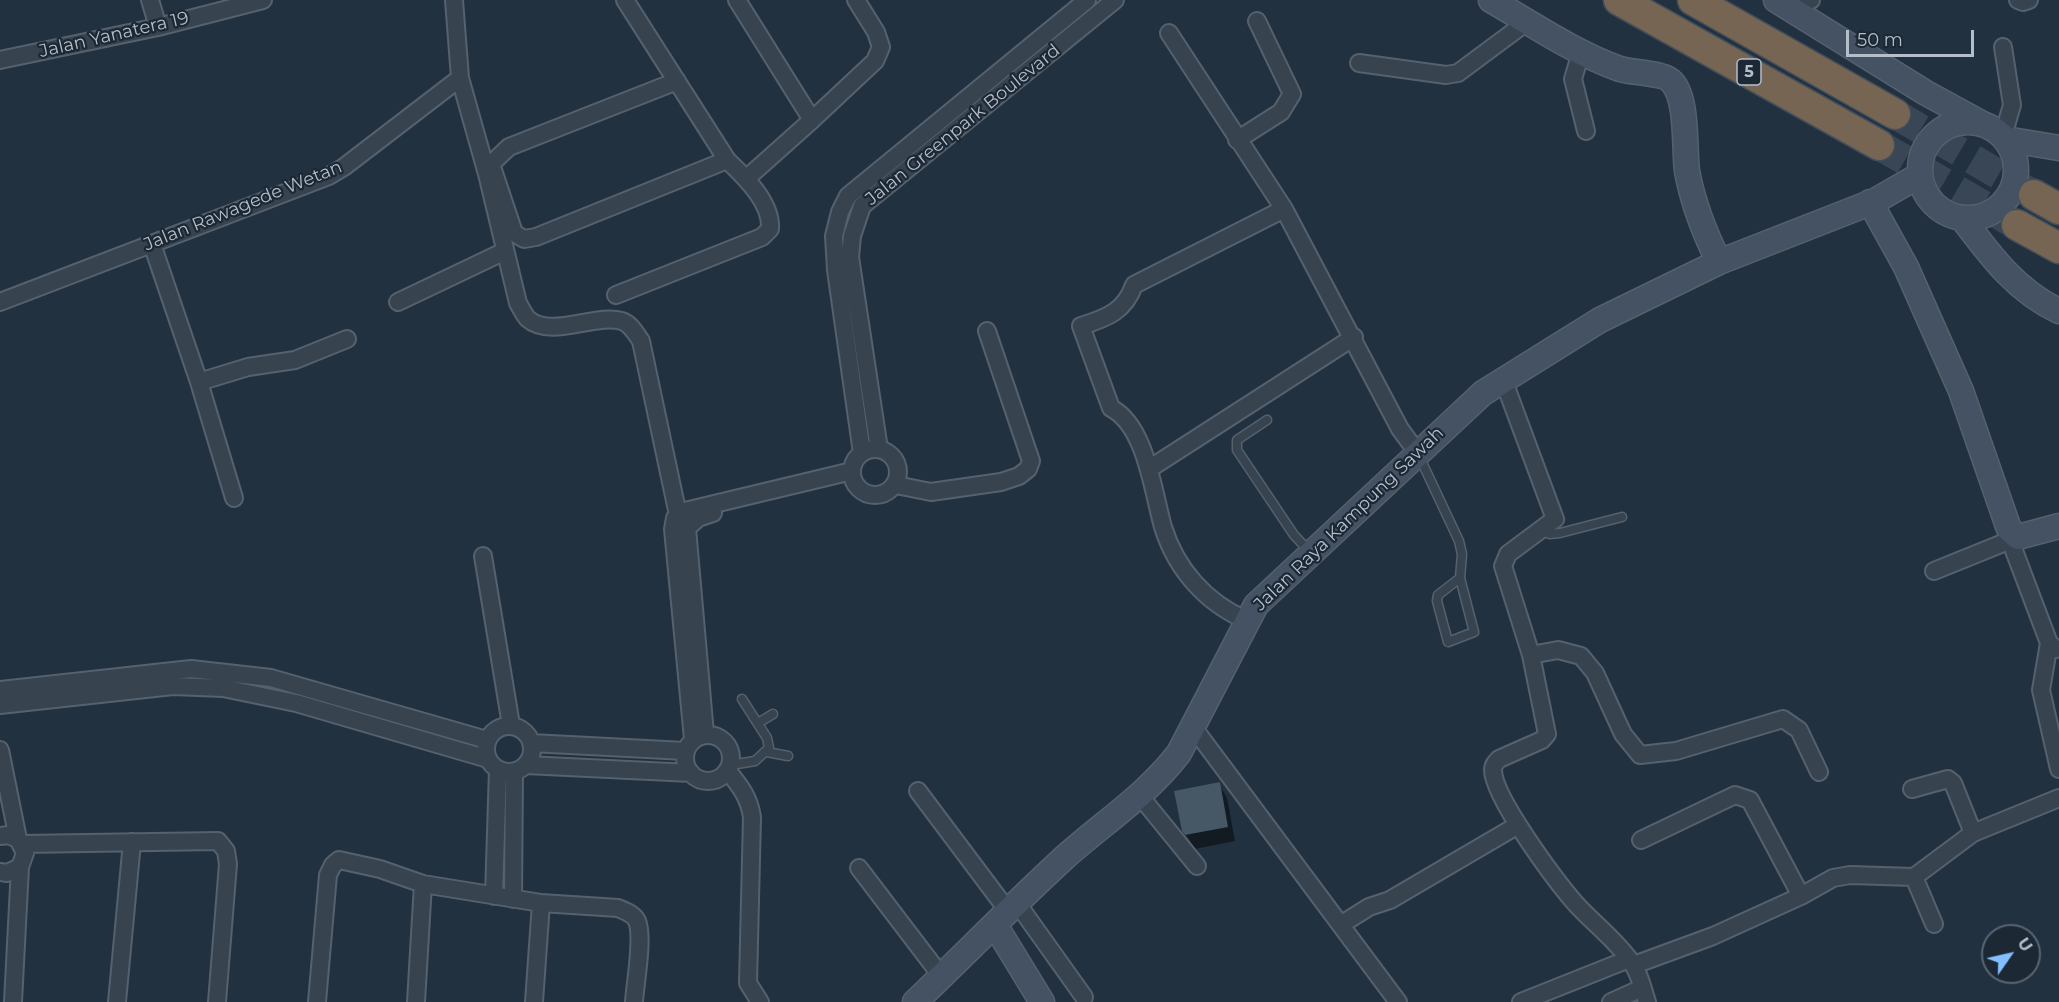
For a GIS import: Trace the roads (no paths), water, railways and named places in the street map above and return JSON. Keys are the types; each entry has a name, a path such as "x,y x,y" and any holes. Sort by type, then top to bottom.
{"highway":[{"name":"5","path":"1618,0 1879,145"},
{"name":"5","path":"1693,0 1895,114"},
{"path":"2004,219 2059,248"}],"street":[{"path":"150,0 158,27"},
{"name":"Jalan Yanatera 19","path":"0,60 158,27 263,0"},
{"path":"454,0 460,78 487,174 518,303 528,319 542,326 622,321 632,328 641,341 678,515 673,529 694,741"},
{"path":"616,295 762,237 770,229 771,220 747,178 728,160 625,0"},
{"path":"737,0 812,120"},
{"path":"747,178 875,61 881,47 876,32 856,0"},
{"name":"Jalan Greenpark Boulevard","path":"862,453 836,270 834,236 840,212 848,196 1087,0"},
{"name":"Jalan Greenpark Boulevard","path":"879,449 850,257 852,236 862,206 1115,0"},
{"path":"1491,0 1581,52 1619,69 1641,75 1662,75 1672,80 1680,94 1688,171 1700,223 1719,262"},
{"path":"2018,0 2023,2 2029,0"},
{"path":"1793,3 1926,93 2004,138 2058,148"},
{"path":"1237,140 1281,112 1292,94 1257,21"},
{"path":"1359,63 1446,75 1458,73 1528,21"},
{"path":"1054,28 1065,42"},
{"path":"1168,33 1284,209 1354,337 1400,429 1423,459"},
{"path":"2003,47 2012,105 2004,138 2013,152 2016,167 2013,189 2000,207 2004,219"},
{"path":"1581,52 1573,79 1586,131"},
{"name":"Jalan Rawagede Wetan","path":"0,302 329,176 359,157 460,78"},
{"path":"677,81 509,147 499,154 490,164 514,233 524,239 536,237 728,160"},
{"path":"1926,93 1938,132"},
{"path":"1981,123 1966,122 1951,125 1938,132 1924,151 1920,175 1930,200 1944,212 1962,218 2004,219"},
{"path":"2016,167 2058,148"},
{"name":"Jalan Raya Kampung Sawah","path":"915,1002 1066,857 1140,796 1164,772 1179,753 1246,620 1256,605 1311,554 1423,459 1503,379 1600,320 1719,262 1872,202 1920,175"},
{"name":"Jalan Raya Kampung Sawah","path":"1872,202 1930,200"},
{"path":"1872,202 1906,267 1956,380 2002,511 2054,646 2041,690 2059,769"},
{"path":"1246,620 1222,610 1192,581 1167,537 1149,469 1121,413 1111,408 1082,326 1118,312 1128,301 1134,285 1284,209"},
{"path":"1962,218 2014,282 2035,300 2059,311"},
{"path":"1992,257 1986,231 2004,219"},
{"path":"152,244 199,382 234,498"},
{"path":"399,302 505,251"},
{"path":"896,485 931,492 1001,482 1019,476 1028,470 1031,461 987,331"},
{"path":"1149,469 1354,337"},
{"path":"199,382 248,367 295,360 347,339"},
{"path":"1503,379 1555,513 1552,523 1508,554 1503,566 1532,655 1546,736 1499,759 1493,768 1518,825 1540,859 1570,896 1632,962 1645,995 1611,1002"},
{"path":"879,449 893,456 899,470 896,485 883,495 867,494 853,477 855,461 862,453 879,449"},
{"path":"678,515 853,477"},
{"path":"691,773 685,763 694,741 687,528 698,518 712,513 853,477"},
{"path":"1934,571 2014,538 2059,526"},
{"path":"483,556 511,725"},
{"path":"1532,655 1558,650 1581,656 1595,673 1623,734 1640,755 1676,751 1783,719 1799,730 1819,772"},
{"path":"0,690 191,669 272,678 487,740"},
{"path":"0,705 173,686 223,688 296,703 507,766 691,773 710,781 729,768"},
{"path":"511,725 527,734 531,743 531,754 507,766 485,750 487,740 499,727 511,725"},
{"path":"1193,727 1398,1002"},
{"path":"531,743 694,741 712,734 726,742 730,749 729,768 750,802 752,817 748,983 760,1002"},
{"path":"0,750 20,841 25,853 20,867 13,1002"},
{"path":"504,897 507,766"},
{"path":"1912,789 1948,779 1953,783 1973,833"},
{"path":"918,791 1007,913 1084,997"},
{"path":"1641,840 1736,795 1742,795 1750,800 1801,896"},
{"path":"1140,796 1197,866"},
{"path":"1521,1002 1713,936 1801,896 1833,878 1850,875 1914,877 1973,833 2059,798"},
{"path":"1342,924 1369,908 1390,900 1518,825"},
{"path":"0,836 8,835 20,841 218,841 226,851 228,864 217,1002"},
{"path":"117,1002 132,842"},
{"path":"317,1002 328,875 333,865 339,860 354,862 423,884 542,903 618,908 630,913 637,921 639,932 634,1002"},
{"path":"0,872 7,873 20,867"},
{"path":"859,868 942,976"},
{"path":"0,872 17,913"},
{"path":"1914,877 1934,924"},
{"path":"416,1002 423,884"},
{"path":"534,1002 542,903"},
{"path":"1007,913 1042,1002"}],"lane":[{"path":"1267,420 1237,440 1237,450 1294,535 1311,554"},
{"path":"1423,459 1459,542 1462,554 1460,578 1474,632 1448,642 1437,601 1438,595 1460,578"},
{"path":"1541,531 1550,534 1560,533 1622,518"},
{"path":"729,768 755,761 767,752 769,744 742,699"},
{"path":"758,723 773,714"},
{"path":"767,752 788,756"}],"tunnel":[{"path":"1895,114 2034,195"},
{"path":"1879,145 2017,225"}]}
